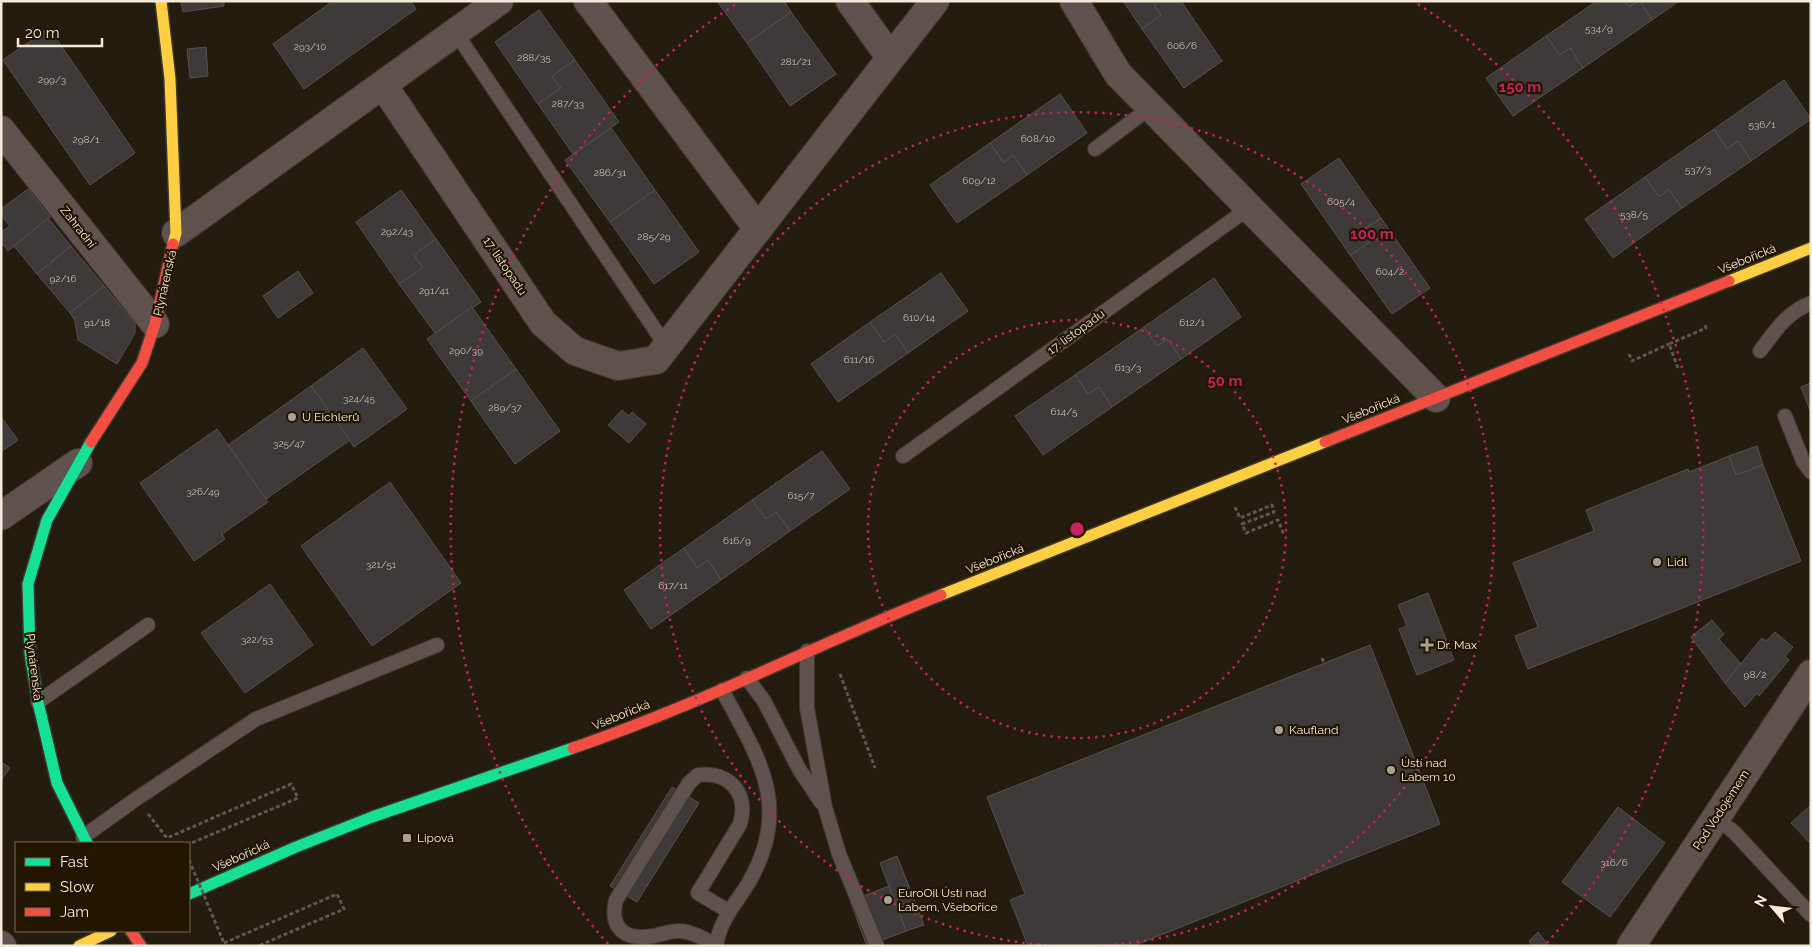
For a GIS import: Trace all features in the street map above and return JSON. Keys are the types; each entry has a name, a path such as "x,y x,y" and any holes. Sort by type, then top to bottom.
{"main road":[{"name":"Plynárenská","path":"85,840 58,783 38,702 30,653 28,584 47,520 78,463 142,363 155,324 176,233 170,79 161,1"},
{"name":"Všebořická","path":"190,894 296,846 364,820 590,742 722,690 883,618 1811,248"},
{"path":"79,946 109,932"},
{"path":"133,932 141,946"}],"street":[{"path":"383,85 499,1"},
{"path":"588,1 758,229"},
{"path":"850,1 890,57"},
{"name":"17. listopadu","path":"383,85 543,323 575,351 618,366 656,360 890,57 936,1"},
{"path":"1074,1 1118,74 1436,398"},
{"name":"Plynárenská","path":"176,233 383,85"},
{"name":"Zahradní","path":"1,130 155,324"},
{"name":"Plynárenská","path":"1,516 78,463"},
{"name":"Pod Vodojemem","path":"1631,946 1808,683"}],"lane":[{"path":"456,32 666,346"},
{"path":"1094,149 1150,107"},
{"name":"17. listopadu","path":"903,456 1249,208"},
{"path":"1760,351 1776,328 1794,310 1811,303"},
{"path":"1784,416 1803,462 1811,472"},
{"path":"38,702 148,625"},
{"path":"85,840 136,798 256,719 438,645"},
{"path":"806,651 807,708 825,807 839,854 877,946"},
{"path":"748,678 764,701 799,769 825,807"},
{"path":"722,690 760,760 766,779 770,818 761,857 748,883 728,911 718,933 716,945 701,937 679,931 636,937 621,931 615,923 613,912 616,900 689,783 698,775 719,776 729,782 742,800 744,811 740,824 698,893 728,911"},
{"path":"1716,818 1734,832 1811,915"}],"path":[{"path":"1629,354 1632,361 1706,328 1704,323"},
{"path":"1669,344 1678,368"},
{"path":"1235,506 1240,518 1272,505 1274,512 1242,524 1246,533 1278,520 1284,535"},
{"path":"1322,658 1324,663"},
{"path":"840,674 875,768"},
{"path":"136,798 167,838 291,784 298,798 190,844"},
{"path":"190,862 224,943 337,894 344,909 258,946"}],"building":[{"path":"181,1 224,1 224,6 183,12"},
{"path":"333,1 411,1 416,9 304,89 273,44"},
{"path":"717,1 784,1 791,12 747,43"},
{"path":"1123,1 1159,1 1154,5 1161,15 1142,29"},
{"path":"1159,1 1181,1 1222,61 1184,88 1142,29 1161,15 1154,5"},
{"path":"1597,1 1624,1 1629,7 1640,1 1652,20 1583,68 1570,48 1560,55 1546,36"},
{"path":"1624,1 1637,1 1629,7"},
{"path":"1640,1 1679,1 1652,20"},
{"path":"539,10 575,60 552,76 561,88 538,104 495,42"},
{"path":"791,12 836,74 790,106 747,43"},
{"path":"49,28 135,153 90,185 3,60"},
{"path":"1546,36 1560,55 1570,48 1583,68 1513,116 1486,78"},
{"path":"206,47 208,76 190,78 187,49"},
{"path":"575,60 619,122 573,154 538,104 561,88 552,76"},
{"path":"1784,80 1811,119 1751,161 1738,141 1727,149 1714,129"},
{"path":"1060,94 1087,133 1027,175 1013,155 1004,163 990,143"},
{"path":"611,128 655,190 610,222 565,160"},
{"path":"1714,129 1727,149 1738,141 1751,161 1682,208 1669,189 1659,197 1645,177"},
{"path":"990,143 1004,163 1013,155 1027,175 957,223 930,185"},
{"path":"1339,158 1381,218 1362,231 1370,242 1350,255 1301,184"},
{"path":"1645,177 1659,197 1669,189 1682,208 1613,258 1585,219"},
{"path":"28,189 50,217 8,251 1,242 1,232 10,226 1,215 1,209"},
{"path":"401,190 436,239 413,255 423,268 399,284 356,222"},
{"path":"655,190 699,252 654,284 610,222"},
{"path":"48,218 71,246 37,274 14,246"},
{"path":"1381,218 1430,288 1392,314 1350,255 1370,242 1362,231"},
{"path":"436,239 481,302 435,333 399,284 423,268 413,255"},
{"path":"71,246 104,286 70,313 37,274"},
{"path":"298,271 313,293 278,318 263,296"},
{"path":"941,273 968,311 908,353 895,334 884,342 870,322"},
{"path":"1214,278 1241,317 1181,359 1168,339 1157,346 1144,327"},
{"path":"104,286 135,323 135,333 117,364 78,340 75,321 70,313"},
{"path":"472,307 516,369 471,401 427,339"},
{"path":"870,322 884,342 895,334 908,353 838,402 811,364"},
{"path":"1144,327 1157,346 1168,339 1181,359 1112,407 1099,387 1088,394 1075,375"},
{"path":"363,348 407,409 354,447 311,386"},
{"path":"516,369 560,431 515,464 471,401"},
{"path":"1075,375 1088,394 1099,387 1112,407 1043,455 1015,416"},
{"path":"1811,383 1811,413 1801,387"},
{"path":"311,386 350,440 266,499 228,445"},
{"path":"622,410 629,416 632,412 646,424 629,443 608,425"},
{"path":"1,417 18,440 1,452"},
{"path":"217,429 268,502 222,534 225,539 194,561 140,483"},
{"path":"1757,446 1763,465 1736,475 1729,456"},
{"path":"822,451 850,489 790,531 776,512 766,519 752,500"},
{"name":"Lidl","path":"1729,456 1736,475 1763,465 1801,561 1528,669 1515,636 1538,627 1513,563 1594,531 1586,510 1688,469 1689,472"},
{"path":"390,482 461,583 372,646 301,546"},
{"path":"752,500 766,519 776,512 790,531 721,580 708,560 697,568 684,548"},
{"path":"684,548 697,568 708,560 721,580 651,629 624,590"},
{"path":"270,584 313,645 245,693 201,633"},
{"name":"Dr. Max","path":"1428,593 1454,660 1417,675 1399,629 1407,626 1398,605"},
{"path":"1712,620 1724,634 1719,639 1741,664 1725,683 1691,637"},
{"path":"1775,632 1793,647 1785,656 1789,660 1759,696 1757,693 1745,707 1725,683 1762,638 1766,641"},
{"name":"Kaufland","path":"1370,645 1440,824 1133,946 1028,946 1010,900 1025,894 987,797"},
{"path":"1,762 10,768 1,780"},
{"path":"672,787 699,803 637,902 610,886"},
{"path":"1811,805 1811,844 1791,823"},
{"path":"1618,807 1665,843 1610,917 1562,882"},
{"path":"897,856 924,925 906,931 880,863"},
{"path":"889,886 906,931 867,946 850,901"},
{"path":"1538,932 1549,946 1532,946 1529,941"}],"traffic: fast":[{"path":"86,842 57,783 38,702 30,653 28,584 47,520 91,442"},
{"path":"190,894 296,847 372,817 573,748"}],"traffic: slow":[{"path":"161,1 170,79 176,233 173,244"},
{"path":"1729,281 1811,248"},
{"path":"941,595 1325,442"},
{"path":"79,946 109,932"}],"traffic: jam":[{"path":"91,442 142,363 155,324 173,244"},
{"path":"1325,442 1729,281"},
{"path":"573,748 712,694 941,595"},
{"path":"132,932 141,946"}],"place":[{"name":"U Eichlerů","path":"292,417"},
{"name":"Lidl","path":"1657,562"},
{"name":"Dr. Max","path":"1427,645"},
{"name":"Kaufland","path":"1279,730"},
{"name":"Ústí nad Labem 10","path":"1391,770"},
{"name":"Lipová","path":"407,838"},
{"name":"EuroOil Ústí nad Labem, Všebořice","path":"888,900"}]}
